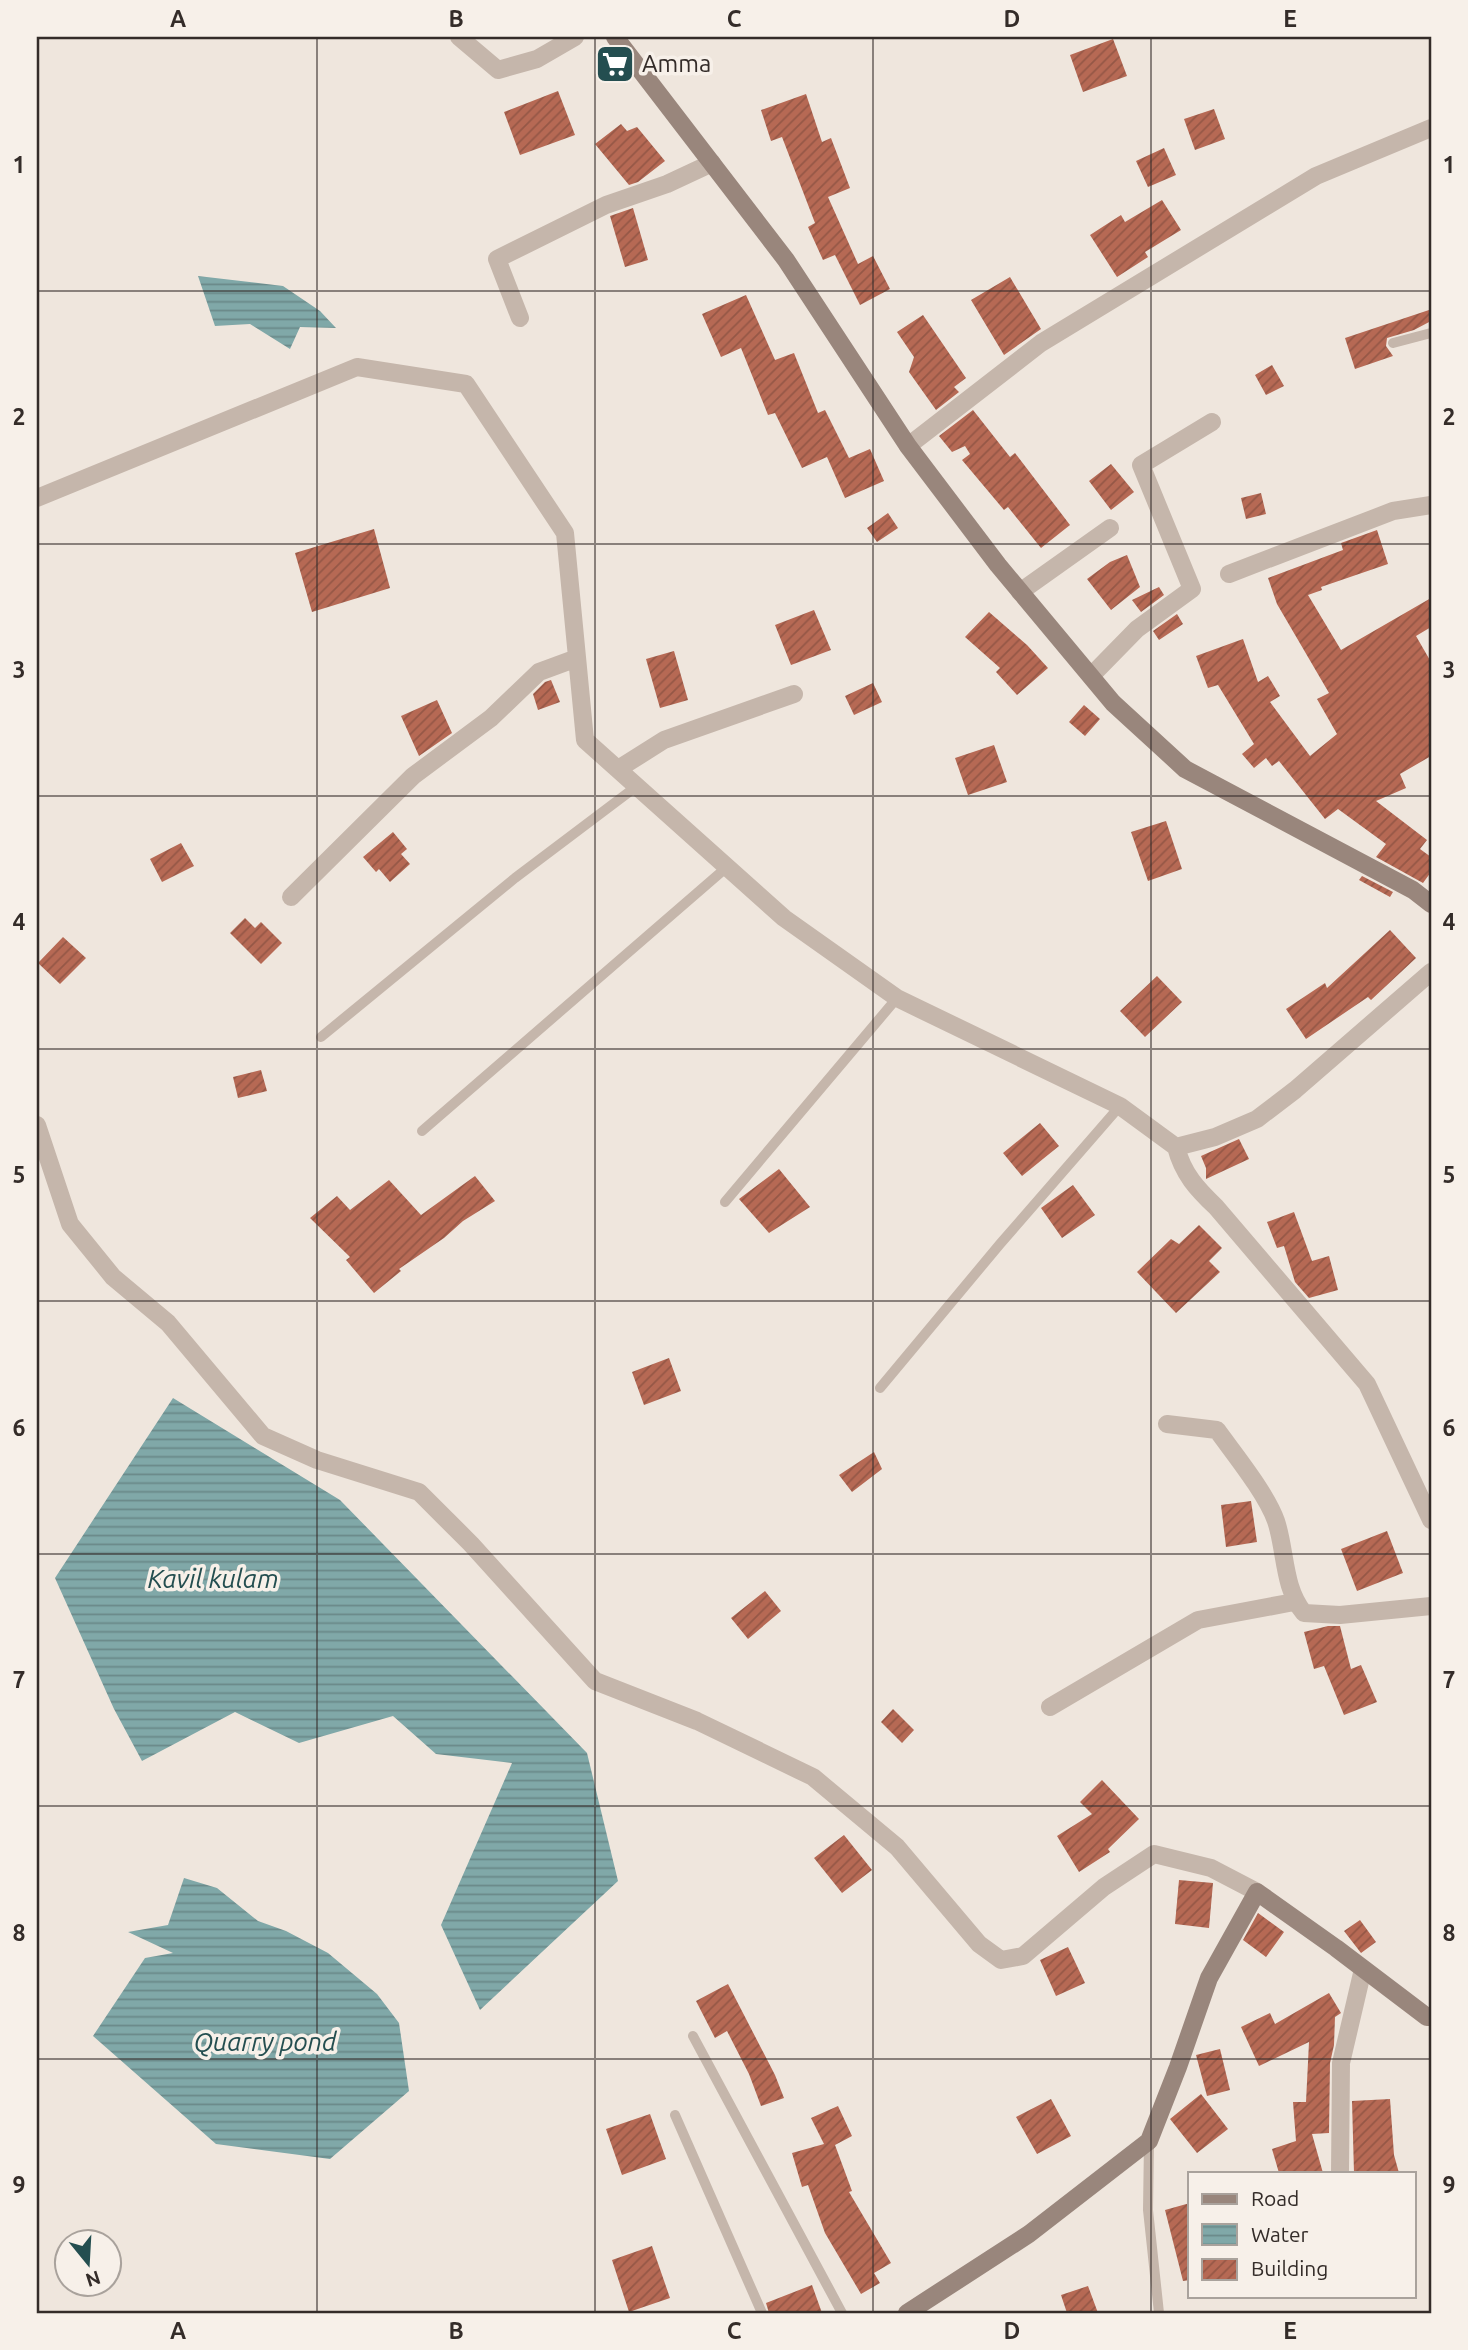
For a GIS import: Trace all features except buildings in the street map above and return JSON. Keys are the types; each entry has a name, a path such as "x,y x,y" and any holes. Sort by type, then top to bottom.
{"main road":[{"path":"615,37 786,260 908,446 1020,592 1113,703 1185,769 1413,890 1431,904"},
{"path":"907,2313 1029,2234 1149,2141 1209,1978 1257,1892 1427,2017 1431,2017"}],"street":[{"path":"459,37 498,70 537,59 575,37"},
{"path":"908,446 1041,343 1316,176 1431,128"},
{"path":"520,318 497,259 606,205 667,184 712,163"},
{"path":"37,498 356,367 466,384 565,533 585,740 784,918 897,998 1120,1106 1176,1147 1193,1186 1216,1207 1367,1384 1431,1520"},
{"path":"1091,676 1137,629 1192,589 1141,465 1212,422"},
{"path":"1229,574 1394,511 1431,505"},
{"path":"1020,592 1110,528"},
{"path":"291,897 413,776 491,718 539,672 577,658"},
{"path":"618,769 664,740 794,694"},
{"path":"1176,1147 1215,1137 1256,1119 1295,1090 1431,972"},
{"path":"37,1125 70,1224 113,1277 168,1323 263,1436 317,1460 419,1492 471,1544 595,1681 697,1721 813,1777 897,1847 979,1944 1001,1960 1023,1956 1104,1887 1154,1854 1211,1868 1257,1892"},
{"path":"1167,1424 1217,1430 1250,1476 1275,1520 1294,1602 1304,1613 1328,1614 1431,1606"},
{"path":"1050,1707 1198,1620 1294,1602"},
{"path":"1340,2172 1341,2063 1363,1969"}],"lane":[{"path":"1394,342 1431,333"},
{"path":"321,1037 515,878 637,786"},
{"path":"422,1131 727,867"},
{"path":"725,1202 897,998"},
{"path":"880,1388 1120,1106"},
{"path":"693,2036 842,2313"},
{"path":"675,2115 762,2313"},
{"path":"1149,2141 1148,2210 1159,2313"}],"water":[{"path":"198,276 283,286 320,311 336,328 300,327 290,349 250,324 215,326"},
{"name":"Kavil kulam","path":"173,1398 340,1500 587,1753 618,1881 480,2010 441,1925 512,1763 436,1754 393,1716 299,1743 235,1712 142,1761 114,1709 55,1578"},
{"name":"Quarry pond","path":"184,1878 217,1888 258,1921 286,1931 328,1953 377,1994 399,2023 409,2091 330,2159 216,2144 93,2036 145,1958 173,1953 128,1932 168,1925"}],"place":[{"name":"Amma","path":"615,64"}]}
